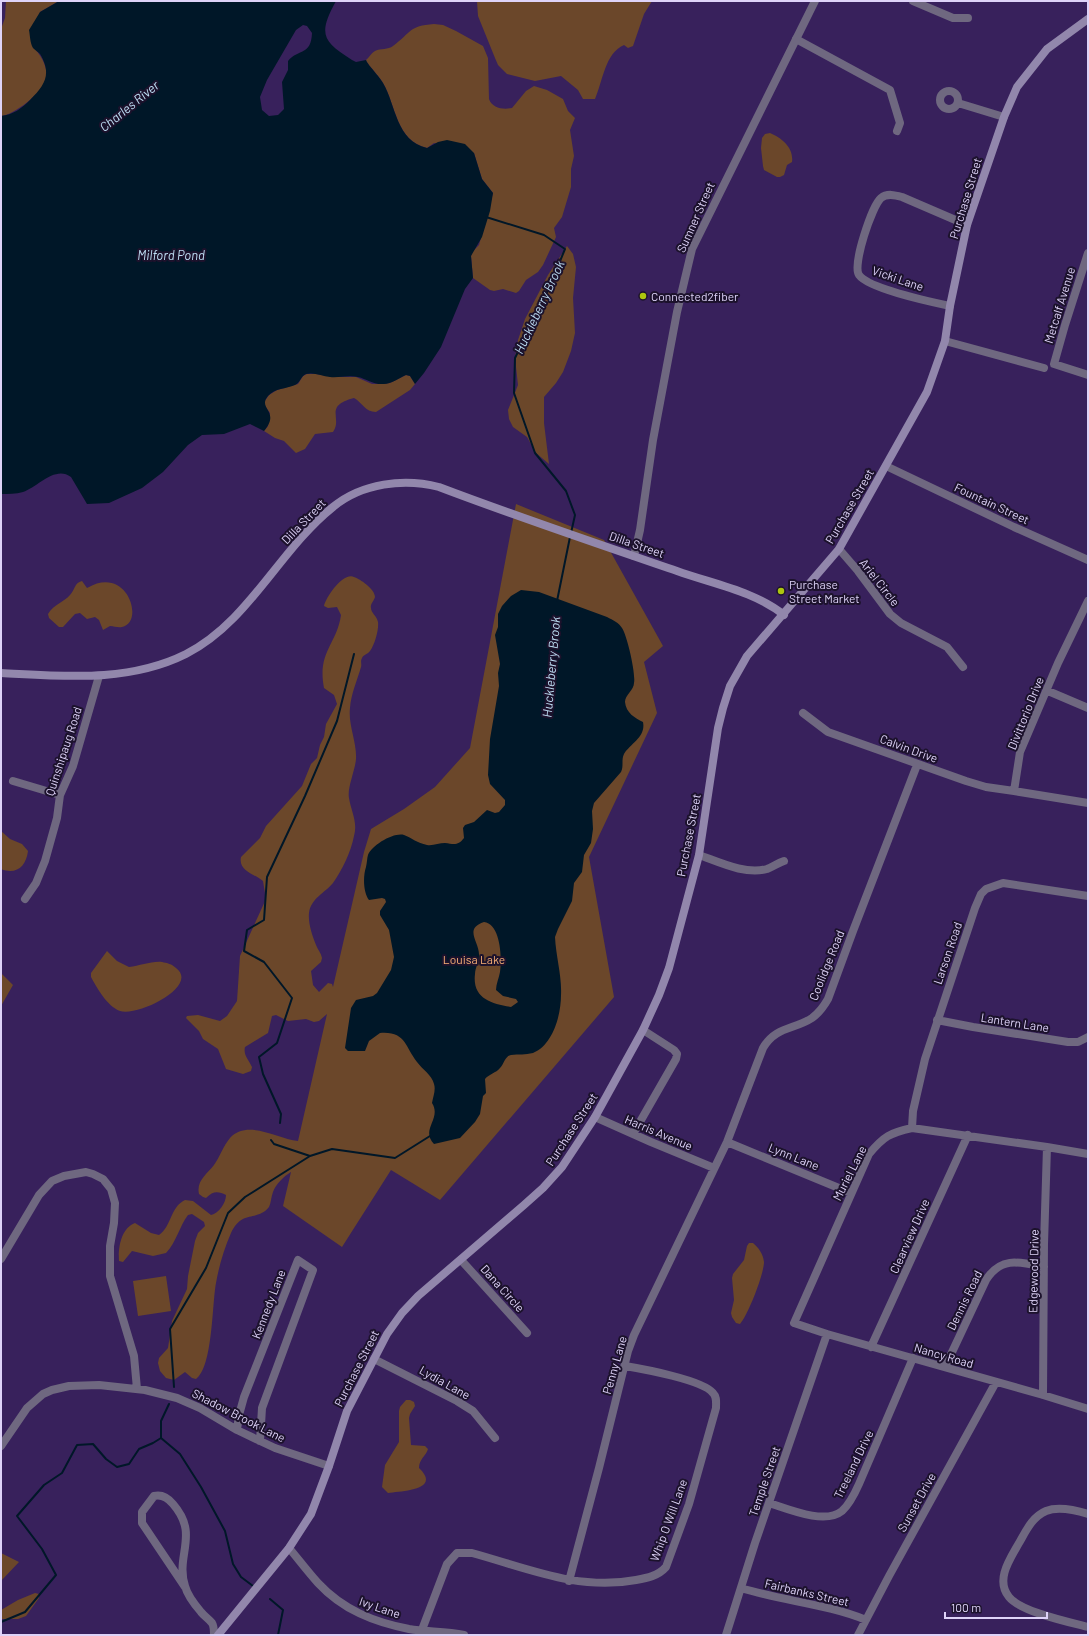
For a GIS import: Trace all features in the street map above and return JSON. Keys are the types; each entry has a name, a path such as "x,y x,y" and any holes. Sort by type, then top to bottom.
{"main road":[{"name":"Purchase Street","path":"218,1635 289,1548 311,1514 347,1411 387,1334 402,1313 418,1296 543,1188 562,1167 595,1117 643,1030 659,996 669,968 699,856 718,728 730,686 747,656 839,549 927,392 945,341 950,306 967,225 1004,117 1018,87 1047,49 1088,19"},
{"name":"Dilla Street","path":"1,673 99,676 161,665 187,653 206,641 245,606 316,521 333,506 360,491 390,484 428,484 744,594 765,602 784,614"}],"street":[{"name":"Sumner Street","path":"634,556 640,530 653,440 677,312 692,250 815,1"},
{"path":"913,1 953,18 968,18"},
{"path":"796,39 890,90 900,123 897,131"},
{"path":"958,103 1004,117"},
{"name":"Vicki Lane","path":"950,306 884,288 868,282 858,275 856,269 862,242 873,210 881,198 889,195 902,197 967,225"},
{"name":"Metcalf Avenue","path":"1088,253 1054,364 1088,375"},
{"path":"945,341 1044,368"},
{"name":"Fountain Street","path":"886,466 1014,527 1088,560"},
{"name":"Ariel Circle","path":"839,549 858,571 890,614 901,623 947,646 963,667"},
{"name":"Divittorio Drive","path":"1014,791 1020,752 1048,691 1058,663 1088,601"},
{"name":"Quinshipaug Road","path":"25,899 36,883 45,861 57,818 60,794 73,766 99,676"},
{"path":"1048,691 1088,708"},
{"name":"Calvin Drive","path":"803,712 828,732 917,765 986,787 1014,791"},
{"name":"Coolidge Road","path":"714,1168 727,1142 765,1044 781,1031 812,1018 822,1008 828,999 917,765"},
{"path":"13,782 60,794"},
{"path":"1014,791 1088,803"},
{"path":"699,856 740,868 755,870 766,869 784,861"},
{"name":"Larson Road","path":"912,1128 916,1094 925,1060 937,1020 981,894 986,889 996,884 1008,883 1088,896"},
{"name":"Lantern Lane","path":"937,1020 1068,1042 1078,1042 1088,1037"},
{"path":"633,1134 676,1059 677,1054 674,1050 643,1030"},
{"name":"Harris Avenue","path":"595,1117 714,1168"},
{"name":"Muriel Lane","path":"794,1323 851,1193 870,1154 880,1141 893,1132 912,1128 968,1135 1088,1154"},
{"name":"Clearview Drive","path":"871,1347 968,1135"},
{"name":"Lynn Lane","path":"727,1142 851,1193"},
{"name":"Edgewood Drive","path":"1043,1395 1047,1147"},
{"name":"Penny Lane","path":"569,1581 634,1335 714,1168"},
{"path":"1,1259 39,1194 52,1181 64,1176 86,1172 103,1180 111,1189 115,1203 114,1223 110,1246 110,1276 134,1356 137,1389"},
{"name":"Kennedy Lane","path":"237,1430 244,1397 298,1260 313,1270 262,1408 260,1441"},
{"name":"Dana Circle","path":"461,1260 527,1333"},
{"name":"Dennis Road","path":"945,1367 986,1280 993,1270 1008,1262 1044,1267"},
{"name":"Nancy Road","path":"794,1323 826,1334 1043,1395 1088,1410"},
{"name":"Temple Street","path":"726,1635 755,1543 826,1334"},
{"name":"Treeland Drive","path":"769,1503 799,1512 826,1517 835,1515 844,1509 851,1501 859,1484 913,1358"},
{"name":"Lydia Lane","path":"374,1359 438,1390 473,1411 495,1438"},
{"name":"Whip O Will Lane","path":"421,1633 444,1570 452,1558 462,1552 472,1553 569,1581 592,1583 624,1582 646,1578 663,1570 668,1563 689,1504 716,1408 716,1398 712,1391 706,1387 652,1371 625,1366"},
{"name":"Sunset Drive","path":"858,1635 996,1382"},
{"name":"Shadow Brook Lane","path":"1,1446 27,1408 34,1401 52,1390 69,1386 92,1386 137,1389 177,1398 200,1408 237,1430 260,1441 329,1466"},
{"path":"185,1587 183,1568 187,1537 184,1522 172,1502 159,1495 154,1496 142,1512 142,1523 201,1612 212,1623 214,1635"},
{"path":"1088,1514 1069,1509 1056,1509 1041,1514 1035,1518 1025,1532 1007,1564 1004,1579 1005,1589 1009,1597 1022,1608 1088,1627"},
{"name":"Ivy Lane","path":"289,1548 319,1584 338,1600 360,1615 379,1622 421,1633 464,1635"},
{"name":"Fairbanks Street","path":"741,1588 850,1614 866,1620"}],"green space":[{"path":"6,1 59,1 40,12 33,47 39,54 45,66 47,75 46,80 39,91 20,108 7,115 1,116 1,29 5,18"},
{"path":"477,1 652,1 644,14 633,46 628,48 624,45 613,54 605,68 595,99 583,99 578,90 561,76 535,81 507,74 498,65 495,58 478,16"},
{"path":"434,24 443,25 483,46 488,58 489,99 495,106 505,109 512,108 526,91 534,86 547,90 563,99 568,111 575,118 570,130 574,156 571,169 571,187 562,217 554,228 556,237 543,265 538,272 526,280 516,293 503,289 494,291 490,290 473,278 471,256 472,252 479,245 493,193 482,179 474,153 434,143 427,148 417,144 409,138 398,121 383,83 366,60 375,51 393,46 411,30 419,26"},
{"path":"770,133 783,141 791,152 792,162 787,165 784,175 780,177 777,177 764,170 763,166 761,148 762,138 765,134"},
{"path":"567,246 573,254 576,267 573,298 575,333 571,351 563,372 544,397 544,423 549,464 536,453 527,437 513,427 509,419 508,410 518,385 515,358 518,340 525,319 548,275"},
{"path":"307,374 334,377 356,377 372,384 390,383 406,375 410,376 415,384 410,390 376,412 366,409 354,398 345,401 336,409 336,427 333,432 315,434 305,449 296,453 284,441 275,438 264,431 268,426 270,413 264,402 269,395 277,390 298,384 303,376"},
{"name":"Louisa Lake","path":"516,504 604,540 663,646 644,662 657,713 589,857 614,997 440,1200 391,1170 342,1247 283,1206 291,1172 285,1176 274,1189 269,1207 260,1214 240,1221 231,1233 224,1251 217,1277 209,1349 202,1372 196,1379 192,1378 185,1372 174,1380 166,1378 160,1371 158,1363 159,1358 168,1348 172,1321 187,1289 195,1241 198,1233 205,1226 204,1222 192,1214 188,1215 173,1244 166,1253 153,1256 132,1251 123,1262 119,1261 121,1239 126,1229 135,1223 151,1233 159,1235 166,1227 176,1207 185,1200 193,1201 211,1215 219,1210 225,1201 226,1195 216,1192 206,1198 199,1194 198,1189 201,1181 216,1162 223,1148 230,1138 237,1133 245,1130 254,1130 298,1141 327,1014 319,1021 314,1022 306,1019 288,1021 276,1015 272,1016 268,1033 245,1047 246,1055 252,1067 251,1071 243,1074 226,1069 218,1049 203,1039 199,1031 186,1018 187,1016 198,1015 220,1021 227,1016 237,1001 240,956 266,899 263,881 248,872 242,866 241,857 260,838 266,826 302,786 311,764 317,758 320,745 324,737 326,724 337,704 334,695 324,688 323,665 328,649 336,634 341,615 337,607 328,608 324,606 325,602 336,586 345,578 350,576 357,578 373,591 375,597 371,608 377,620 378,628 372,648 361,659 361,667 351,703 350,721 356,753 349,794 355,826 353,842 346,861 333,883 312,903 309,913 312,933 322,958 321,962 311,971 313,985 319,992 328,983 332,984 333,987 364,852 371,829 404,809 435,787 470,748"},
{"path":"82,581 87,588 101,583 113,583 122,589 128,597 132,607 132,616 129,623 122,627 110,626 103,630 99,620 95,617 87,619 80,613 75,614 63,627 59,627 49,618 48,614 56,605 72,593 77,583"},
{"path":"1,831 10,839 22,844 28,851 23,865 16,870 6,871 1,869"},
{"path":"107,951 117,961 129,967 158,962 164,962 171,965 176,968 181,975 180,983 174,991 152,1005 129,1012 115,1009 99,991 91,977 91,973"},
{"path":"1,973 13,985 1,1006"},
{"path":"749,1243 753,1243 759,1249 763,1256 764,1262 755,1294 740,1324 736,1323 731,1313 734,1300 732,1278 733,1274 744,1260"},
{"path":"166,1276 171,1311 138,1316 133,1281"},
{"path":"406,1400 414,1402 415,1406 409,1418 411,1445 425,1446 428,1449 420,1462 419,1468 425,1475 426,1481 423,1485 417,1488 388,1493 382,1487 385,1465 399,1442 399,1411 400,1407"},
{"path":"1,1553 19,1562 1,1581"},
{"path":"35,1593 39,1594 39,1598 26,1616 18,1619 1,1619 1,1610 18,1600"}],"water":[{"name":"Milford Pond","path":"59,1 336,1 330,12 325,29 329,42 356,62 366,60 383,83 403,130 409,138 417,144 427,148 438,142 447,140 465,144 474,153 482,179 493,193 490,211 482,237 471,256 473,278 465,289 441,347 415,384 410,376 406,375 387,384 380,384 354,376 327,377 315,374 306,374 297,384 271,393 265,400 270,419 269,424 264,431 250,424 224,434 202,435 188,445 163,472 142,488 109,503 87,504 71,477 65,474 53,475 23,492 15,494 1,494 1,116 13,113 24,106 40,89 45,79 46,68 44,61 40,54 32,46 29,30 40,12","holes":["303,25 307,26 312,33 309,45 307,49 296,54 288,61 288,70 282,82 284,109 278,115 269,116 262,110 260,97 267,80 296,30"]},
{"name":"Louisa Lake","path":"521,590 539,592 614,620 624,632 629,646 632,663 634,686 625,699 626,706 631,715 643,722 643,727 640,736 624,754 621,772 594,803 592,811 593,829 591,843 584,855 582,872 574,883 572,901 555,937 561,981 561,1003 551,1036 540,1049 533,1053 511,1055 507,1057 498,1070 485,1079 486,1093 483,1096 480,1114 475,1122 460,1138 434,1144 430,1139 429,1134 435,1114 432,1103 435,1086 431,1078 417,1062 404,1041 400,1037 389,1033 380,1033 369,1041 365,1051 348,1051 345,1048 351,1008 356,1000 373,996 377,993 391,970 394,957 389,930 380,915 380,911 386,902 385,899 369,900 364,884 364,875 370,851 389,837 404,835 427,845 458,843 464,838 463,828 465,825 474,822 487,810 495,813 499,812 505,805 505,800 490,784 488,775 490,739 499,686 498,673 500,664 495,635 498,627 498,614 502,606 511,596","holes":["484,922 490,924 497,935 501,959 496,990 503,996 516,999 518,1002 511,1007 490,1002 484,998 477,989 475,982 479,951 473,932 474,928"]}],"waterway":[{"name":"Huckleberry Brook","path":"486,217 544,235 565,249 549,288 515,358 514,393 535,453 566,491 575,515 571,533"},
{"name":"Huckleberry Brook","path":"557,601 570,537"},
{"path":"280,1123 281,1114 263,1074 259,1057 277,1043 292,998 264,962 244,951 247,930 264,920 267,877 305,796 337,721 354,654"},
{"name":"Huckleberry Brook","path":"174,1387 170,1329 206,1268 228,1213 245,1197 310,1156 332,1149 395,1158 430,1136"},
{"path":"271,1140 274,1144 310,1156"},
{"name":"Huckleberry Brook","path":"1,1622 25,1612 56,1575 42,1549 17,1516 44,1485 62,1473 77,1445 93,1444 106,1459 117,1467 129,1464 139,1449 161,1438 161,1421 169,1404"},
{"path":"161,1438 180,1454 201,1487 225,1531 233,1564 241,1577 253,1586"},
{"path":"270,1599 283,1610 278,1635"}],"place":[{"name":"Connected2fiber","path":"643,296"},
{"name":"Purchase Street Market","path":"781,591"}],"water label":[{"name":"Charles River","path":"129,106"}]}
